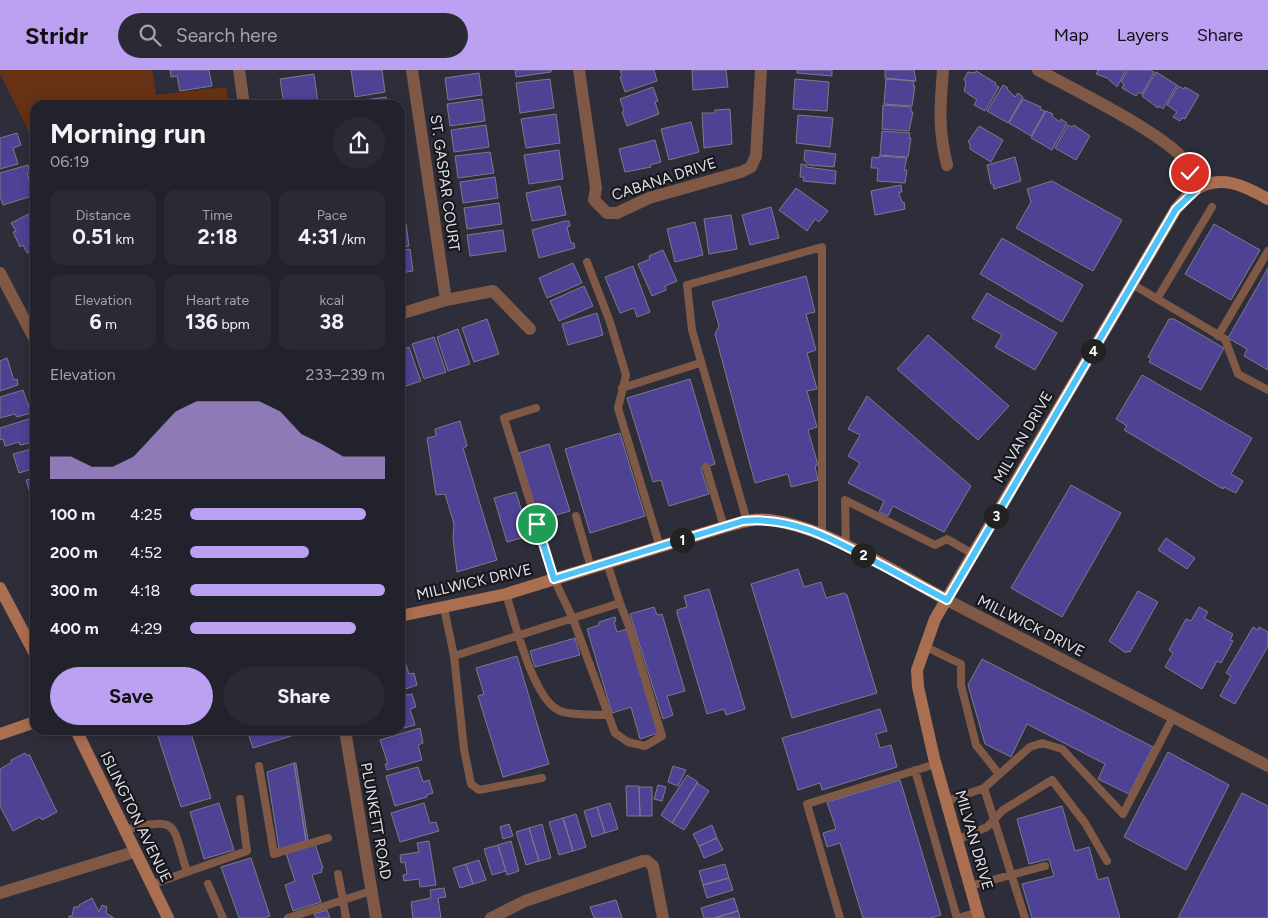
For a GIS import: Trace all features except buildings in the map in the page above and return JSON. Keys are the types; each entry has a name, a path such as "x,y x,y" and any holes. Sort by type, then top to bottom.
{"street":[{"path":"239,70 243,100"},
{"name":"ST. GASPAR COURT","path":"412,70 446,300"},
{"name":"CABANA DRIVE","path":"579,70 596,188 594,200 607,213 617,213 649,198 741,172 751,167 757,153 756,129 761,70"},
{"path":"943,70 939,124 947,165"},
{"path":"1038,70 1155,135 1182,157 1187,164 1196,190 1215,181 1233,182 1268,199"},
{"name":"MILVAN DRIVE","path":"978,915 936,764 918,687 917,670 924,646 935,618 1176,209 1196,190"},
{"path":"0,273 30,318"},
{"path":"405,312 446,300 493,291 530,329"},
{"name":"MILLWICK DRIVE","path":"405,615 506,594 747,521 768,520 793,524 846,546 1268,766"},
{"path":"0,588 30,645"},
{"path":"0,734 30,724"},
{"name":"ISLINGTON AVENUE","path":"78,735 134,852 168,918"},
{"name":"PLUNKETT ROAD","path":"345,735 376,918"},
{"path":"0,893 134,852"},
{"path":"491,918 524,901 639,862 647,861 653,866 663,918"}],"lane":[{"path":"1157,299 1212,207"},
{"path":"747,521 700,363 692,330 687,284 822,247 822,535"},
{"path":"1218,336 1268,251"},
{"path":"587,262 610,322 626,375 618,408 660,547"},
{"path":"1132,284 1225,339 1238,374 1268,390"},
{"path":"622,388 700,363"},
{"path":"536,408 504,418 554,579 573,619 615,733 628,742 645,746 662,736 630,629 607,563"},
{"path":"706,467 724,527"},
{"path":"846,546 845,500 935,545 947,539 973,554"},
{"path":"576,516 591,568"},
{"path":"506,594 527,662 542,693 558,710 608,715"},
{"path":"454,656 620,604"},
{"path":"444,608 454,656 464,749 471,784 479,790 542,778"},
{"path":"924,646 961,664 961,685 976,745 999,774"},
{"path":"947,802 984,788 1030,747 1042,743 1062,749 1123,814 1173,717"},
{"path":"840,918 807,804 936,764"},
{"path":"259,766 274,854 328,838"},
{"path":"915,770 957,918 978,915"},
{"path":"957,840 987,827 1003,810 1052,780 1085,823 1107,861"},
{"path":"984,788 996,819 1026,918"},
{"path":"151,885 247,850 240,799"},
{"path":"124,830 154,823 168,823 174,829 188,872"},
{"path":"970,886 1045,866"},
{"path":"338,874 346,918"},
{"path":"208,884 223,918"},
{"path":"288,918 372,891"}],"shaded area":[{"path":"0,70 152,70 156,95 226,87 228,100 30,100 30,134 0,74"}],"route":[{"path":"537,524 554,579 743,521 768,520 808,528 835,540 947,600 1176,209 1196,190 1190,173"}]}
